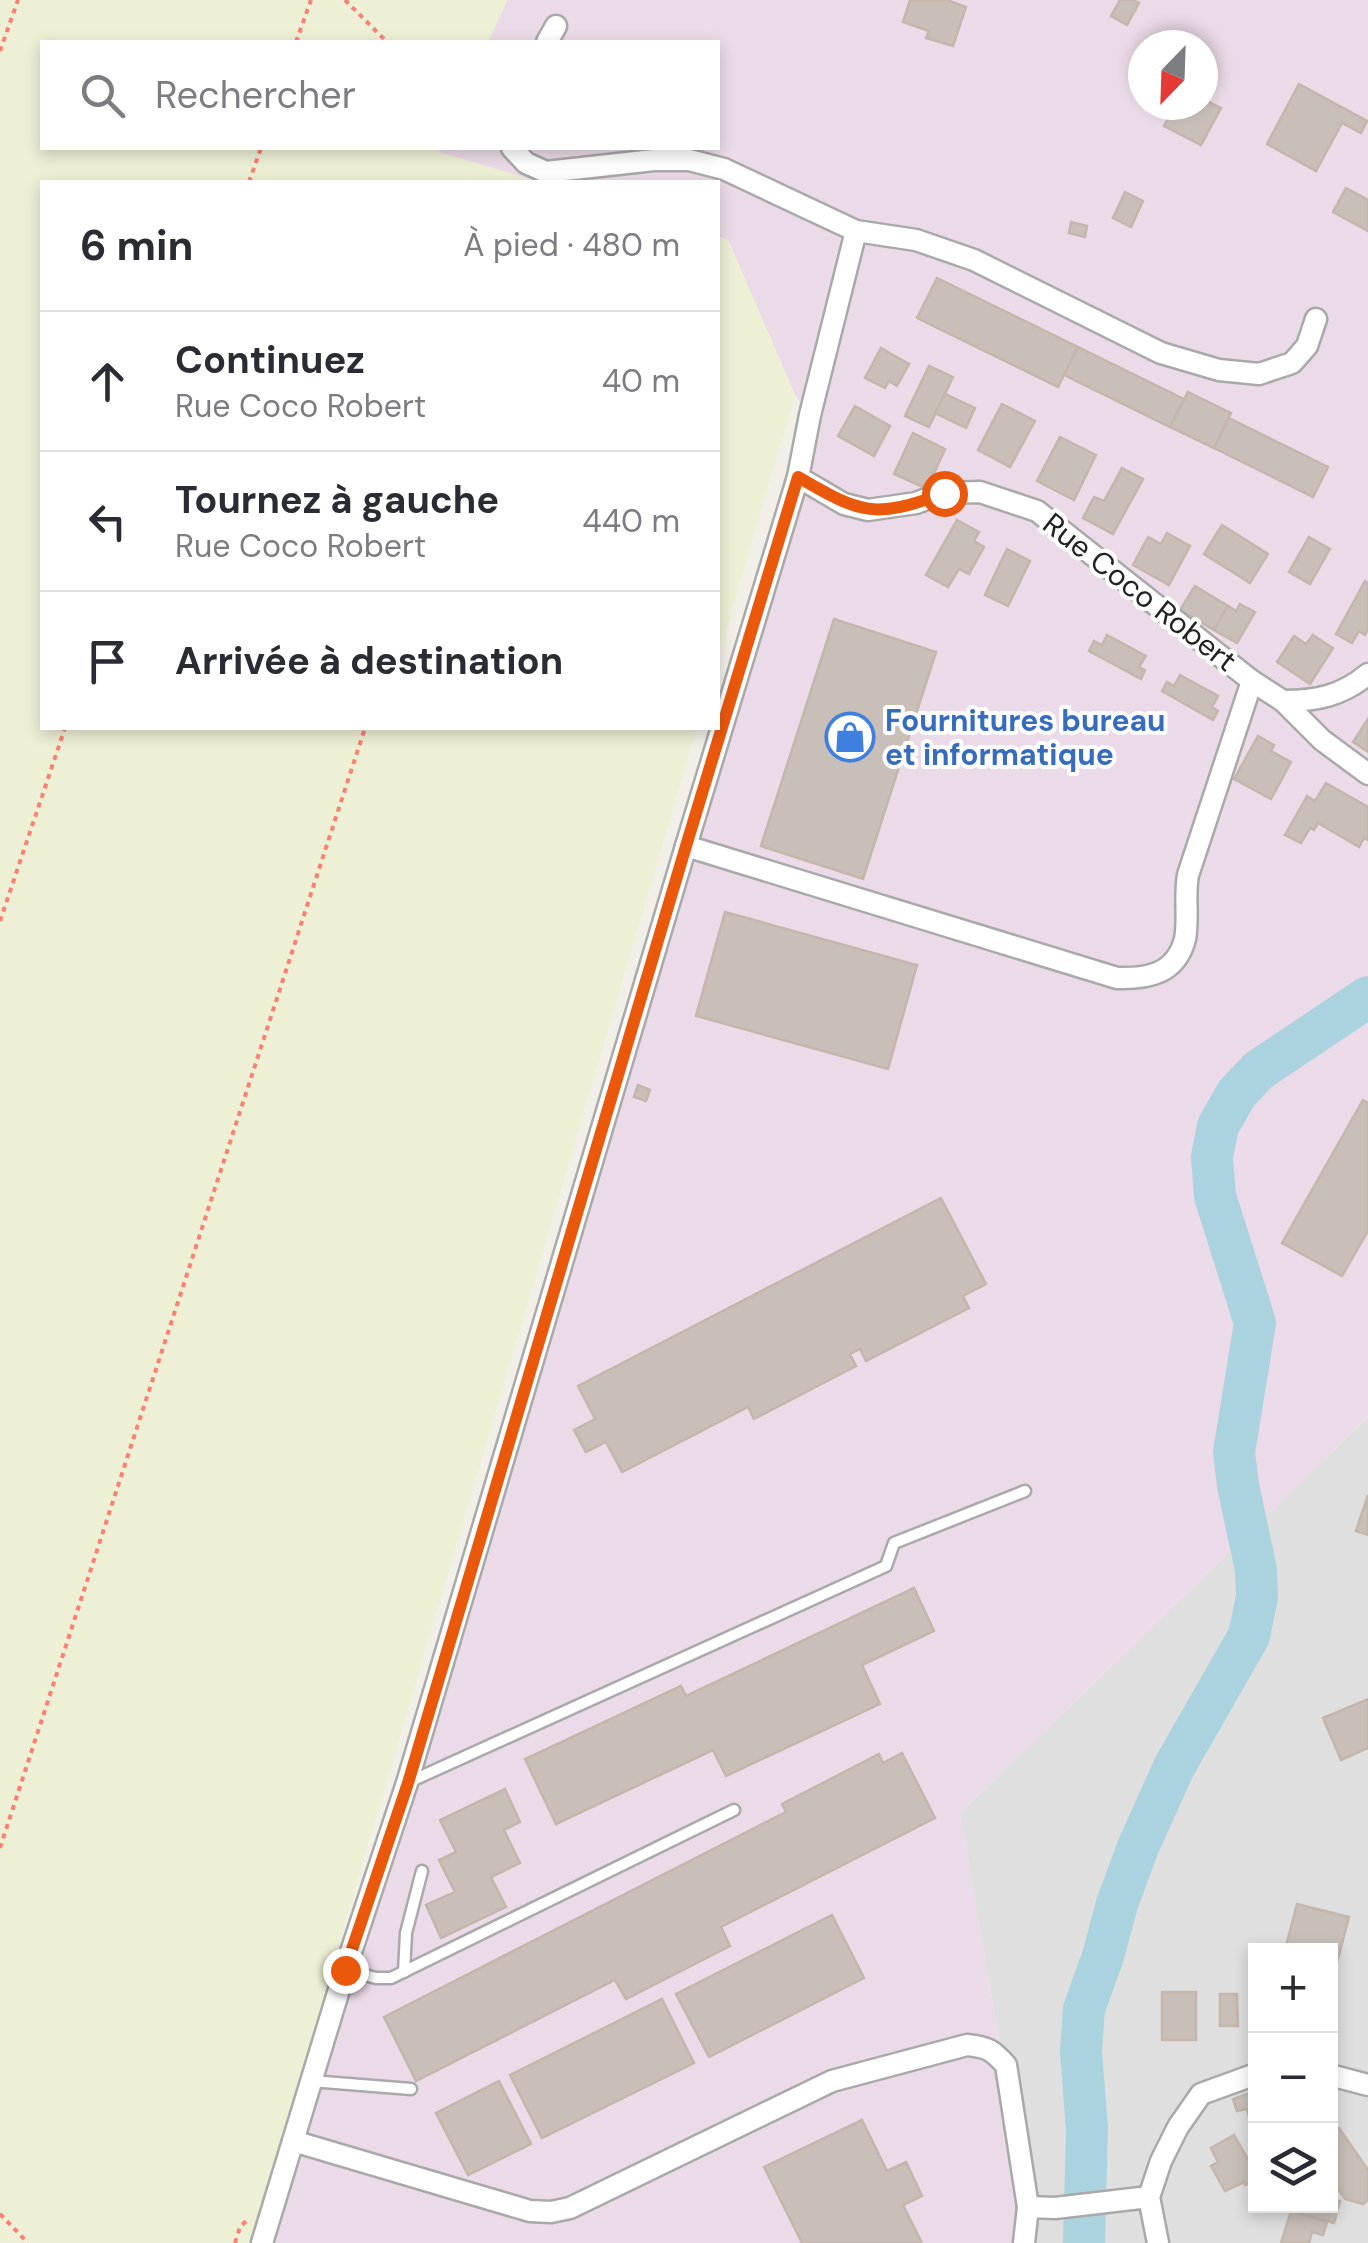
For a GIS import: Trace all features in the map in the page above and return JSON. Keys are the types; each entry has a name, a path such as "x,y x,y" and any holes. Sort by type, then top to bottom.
{"street":[{"path":"514,150 526,162 546,172 654,160 690,160 724,169 856,231 916,240 974,260 1161,354 1219,370 1259,374 1292,363 1307,346 1316,319"},
{"path":"262,2243 345,1970 408,1783 798,477 856,231"},
{"name":"Rue Coco Robert","path":"798,477 844,504 868,510 916,504 944,493 980,492 1037,510 1252,682 1282,701 1322,740 1368,774"},
{"path":"1282,701 1330,697 1352,688 1368,674"},
{"path":"686,846 1117,978 1144,979 1163,970 1178,956 1185,938 1184,894 1188,875 1252,682"},
{"path":"293,2141 530,2211 551,2212 570,2208 832,2081 967,2045 979,2046 992,2050 1006,2065 1028,2207 1024,2243"},
{"path":"1158,2243 1149,2197 1178,2127 1202,2094 1248,2077"},
{"path":"1338,2078 1368,2085"},
{"path":"1028,2207 1054,2208 1149,2197"}],"lane":[{"path":"408,1783 886,1566 894,1543 1025,1491"},
{"path":"345,1970 391,1978 734,1810"},
{"path":"404,1972 406,1934 422,1871"},
{"path":"311,2082 411,2089"}],"path":[{"path":"0,51 18,0"},
{"path":"297,40 311,0"},
{"path":"345,0 385,40"},
{"path":"250,180 260,150"},
{"path":"0,921 64,730"},
{"path":"0,1848 364,730"},
{"path":"0,2214 28,2243"}],"shaded area":[{"path":"507,0 1368,0 1368,1417 960,1813 1028,2207 1024,2243 262,2243 715,730 720,730 720,712 809,415 795,395 728,240 720,237 720,180 533,180 438,152 720,150 720,40 489,40"},
{"path":"1368,1417 1368,2243 1024,2243 1028,2207 960,1813"}],"green space":[{"path":"0,0 507,0 489,40 40,40 40,150 440,150 533,180 40,180 40,730 696,730 251,2243 0,2243"},
{"path":"720,237 728,240 795,395 720,652"}],"building":[{"path":"910,0 947,0 966,7 953,46 926,38 929,31 903,22"},
{"path":"1120,0 1139,3 1127,25 1111,16"},
{"path":"1299,84 1367,121 1361,133 1342,123 1316,171 1267,144"},
{"path":"1167,120 1215,120 1201,145 1164,126"},
{"path":"1346,188 1368,200 1368,231 1333,212"},
{"path":"1125,192 1143,201 1131,227 1113,218"},
{"path":"1071,222 1087,226 1085,237 1069,233"},
{"path":"937,278 1078,347 1058,387 917,318"},
{"path":"1078,347 1184,399 1170,427 1064,375"},
{"path":"881,348 909,364 897,386 889,381 885,388 865,378"},
{"path":"929,366 953,377 929,427 905,416"},
{"path":"1188,392 1231,413 1214,448 1170,427"},
{"path":"945,394 975,408 966,428 935,413"},
{"path":"1002,404 1035,421 1010,467 978,450"},
{"path":"855,406 890,426 874,456 838,436"},
{"path":"1229,418 1328,467 1313,497 1214,448"},
{"path":"913,433 945,449 927,489 894,474"},
{"path":"1060,437 1096,455 1074,500 1037,481"},
{"path":"1122,468 1143,479 1113,534 1083,518 1094,497 1104,501"},
{"path":"957,520 979,532 974,541 984,547 969,574 959,569 948,587 926,575"},
{"path":"1222,525 1268,554 1250,583 1204,554"},
{"path":"1167,533 1190,546 1169,585 1133,565 1148,537 1161,544"},
{"path":"1309,537 1330,549 1310,584 1289,572"},
{"path":"1007,549 1030,561 1008,606 985,595"},
{"path":"1365,581 1368,629 1365,635 1359,631 1352,643 1336,634"},
{"path":"1195,586 1228,606 1214,630 1180,610"},
{"path":"1240,604 1255,612 1237,643 1214,630 1228,606 1236,611"},
{"path":"834,619 936,652 863,879 761,846"},
{"path":"1107,635 1146,656 1139,667 1145,670 1141,679 1089,651 1094,641 1102,645"},
{"path":"1313,635 1333,648 1310,684 1277,662 1294,636 1306,644"},
{"path":"1180,675 1218,696 1212,707 1218,711 1213,720 1162,691 1167,682 1174,686"},
{"path":"1368,719 1368,752 1353,742"},
{"path":"1258,736 1274,745 1271,751 1291,762 1271,799 1234,779"},
{"path":"1326,783 1368,807 1368,840 1364,838 1359,847 1318,823 1301,843 1285,835 1307,796 1315,801"},
{"path":"725,912 917,965 888,1069 696,1016"},
{"path":"638,1085 650,1090 646,1101 634,1097"},
{"path":"1363,1100 1368,1103 1368,1231 1342,1276 1282,1243"},
{"path":"941,1198 986,1284 963,1296 969,1308 866,1361 860,1349 850,1354 856,1366 754,1419 748,1407 622,1472 606,1442 586,1452 574,1430 595,1419 578,1386"},
{"path":"1368,1495 1368,1535 1356,1531"},
{"path":"914,1588 934,1631 862,1665 880,1704 726,1776 713,1750 556,1824 525,1759 681,1686 686,1696"},
{"path":"1368,1699 1368,1748 1341,1760 1323,1718"},
{"path":"902,1753 935,1818 721,1927 730,1946 626,1999 615,1980 416,2081 384,2017 786,1812 782,1804 879,1754 883,1763"},
{"path":"505,1789 520,1822 504,1830 520,1863 491,1877 506,1907 441,1938 426,1905 455,1892 439,1860 456,1852 440,1820"},
{"path":"1297,1904 1349,1917 1338,1959 1338,1943 1287,1943"},
{"path":"832,1915 864,1978 709,2057 676,1994"},
{"path":"1162,1992 1196,1992 1196,2040 1162,2040"},
{"path":"1220,1994 1237,1994 1238,2026 1220,2026"},
{"path":"662,1999 694,2063 542,2138 510,2075"},
{"path":"499,2081 531,2144 468,2175 436,2113"},
{"path":"1248,2094 1248,2113 1247,2109 1237,2111 1233,2099"},
{"path":"862,2120 887,2171 906,2162 922,2196 903,2205 922,2243 802,2243 764,2167"},
{"path":"1338,2129 1368,2170 1368,2200 1363,2204 1345,2199 1338,2189"},
{"path":"1234,2135 1248,2159 1248,2184 1225,2191 1211,2166 1218,2162 1211,2148"},
{"path":"1290,2213 1327,2222 1323,2235 1312,2232 1309,2243 1281,2243"},
{"path":"1298,2213 1337,2213 1334,2223"}],"waterway":[{"path":"1084,2243 1084,2009 1138,1847 1174,1767 1249,1636 1257,1597 1256,1570 1234,1452 1255,1323 1215,1196 1212,1157 1218,1126 1237,1093 1259,1070 1368,997"}],"place":[{"name":"Fournitures bureau et informatique","path":"850,737"}],"route":[{"path":"345,1970 408,1783 798,477 844,504 868,510 916,504 944,493"}]}
